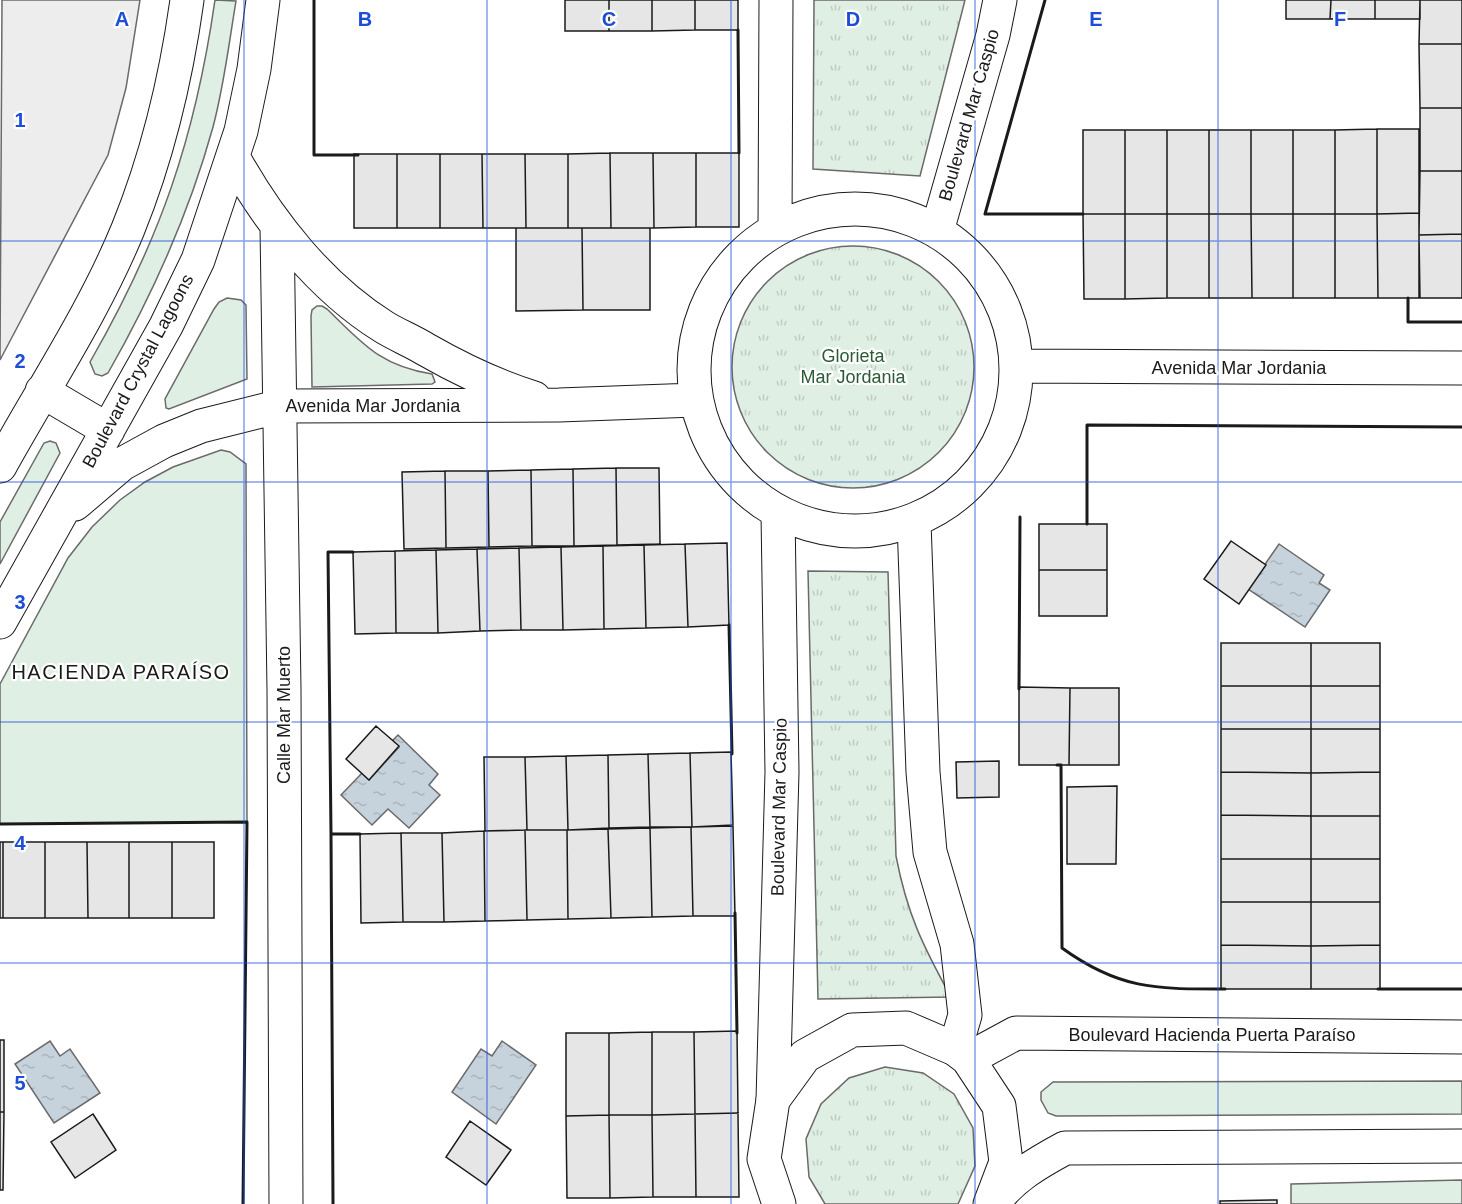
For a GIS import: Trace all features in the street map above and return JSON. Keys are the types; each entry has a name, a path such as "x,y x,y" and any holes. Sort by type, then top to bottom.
{"street":[{"path":"0,466 99,290 127,230 151,168 179,55 187,0"},
{"name":"Boulevard Crystal Lagoons","path":"0,622 166,326 198,260 233,157 254,69 263,0"},
{"path":"775,229 776,0"},
{"name":"Boulevard Mar Caspio","path":"937,231 993,35 1000,0"},
{"path":"233,157 253,193 277,227 352,304 384,327 464,371 511,391 559,405"},
{"path":"856,208 898,214 937,231 969,256 994,288 1010,326 1016,366 1012,406 999,443 978,477 949,503 914,522 845,534 778,514 739,486 711,446 695,400 694,350 707,302 736,260 775,229 814,213 856,208"},
{"name":"Calle Mar Muerto","path":"277,227 281,406 286,1204"},
{"name":"Avenida Mar Jordania","path":"1016,366 1462,368"},
{"path":"42,392 108,430"},
{"name":"Avenida Mar Jordania","path":"51,528 84,494 122,465 164,441 201,426 281,406 559,405 695,400"},
{"name":"Boulevard Mar Caspio","path":"778,514 782,772 773,1100 764,1159 779,1204"},
{"path":"914,522 923,772 929,842 957,944 965,1015 962,1054"},
{"path":"773,1100 805,1056 852,1030 906,1028 962,1054 999,1106 1006,1162 992,1204"},
{"name":"Boulevard Hacienda Puerta Paraíso","path":"962,1054 1016,1034 1462,1037"},
{"path":"992,1204 1020,1176 1065,1148 1462,1146"}],"green space":[{"path":"215,0 236,1 213,127 193,191 155,283 108,373 102,376 95,374 90,362 136,274 171,187 197,98"},
{"path":"814,0 965,0 920,176 813,169"},
{"name":"Glorieta Mar Jordania","path":"841,246 865,246 888,251 910,260 939,281 954,300 965,321 972,343 974,367 972,391 965,413 954,434 939,453 910,474 888,483 865,488 841,488 818,483 796,474 776,461 759,444 746,424 737,402 732,379 732,355 737,332 746,310 759,290 776,273 796,260 818,251"},
{"path":"227,298 241,300 246,305 247,379 169,409 166,408 165,399 214,309 219,302"},
{"path":"317,306 327,309 362,342 385,359 432,374 435,382 432,384 312,387 311,316 312,310"},
{"path":"50,441 56,443 60,453 0,564 0,522 44,443"},
{"path":"221,450 230,452 246,464 247,822 0,824 0,684 68,558 92,527 120,500 145,482 173,467"},
{"path":"808,571 888,572 896,856 905,895 917,929 951,997 818,999"},
{"path":"885,1067 923,1073 954,1094 973,1128 975,1166 958,1204 825,1204 809,1177 806,1139 821,1104 849,1078"},
{"path":"1462,1081 1462,1114 1056,1116 1048,1113 1041,1100 1041,1092 1053,1082"},
{"path":"1462,1180 1462,1204 1291,1204 1291,1184"}],"shaded area":[{"path":"2,0 140,0 126,88 108,155 0,360"}],"water":[{"path":"1279,544 1324,575 1319,583 1330,590 1305,627 1248,589"},
{"path":"398,735 438,774 429,785 440,795 409,828 388,809 372,825 341,795 362,773 369,780 399,747 392,741"},
{"path":"50,1041 60,1056 70,1049 100,1093 54,1123 15,1064"},
{"path":"502,1041 536,1065 496,1124 452,1092 481,1049 492,1056"}],"building":[{"path":"565,0 609,0 609,31 565,31"},
{"path":"609,0 652,0 652,31 609,31"},
{"path":"652,0 695,0 695,30 652,31"},
{"path":"695,0 738,0 738,30 695,30"},
{"path":"1286,0 1331,0 1330,19 1286,19"},
{"path":"1331,0 1375,0 1375,19 1330,19"},
{"path":"1375,0 1420,0 1420,19 1375,19"},
{"path":"1420,0 1462,0 1462,44 1419,44"},
{"path":"1419,44 1462,44 1462,108 1420,108"},
{"path":"1420,108 1462,108 1462,171 1420,171"},
{"path":"1377,129 1419,129 1419,213 1377,214"},
{"path":"1377,129 1377,214 1335,214 1335,130"},
{"path":"1083,130 1125,130 1125,214 1083,214"},
{"path":"1125,130 1167,130 1167,214 1125,214"},
{"path":"1167,130 1209,130 1209,214 1167,214"},
{"path":"1209,130 1251,130 1251,214 1209,214"},
{"path":"1251,130 1293,130 1293,214 1251,214"},
{"path":"1293,130 1335,130 1335,214 1293,214"},
{"path":"610,153 653,153 654,228 611,228"},
{"path":"610,153 611,228 568,228 568,154"},
{"path":"653,153 696,153 696,227 654,228"},
{"path":"696,153 739,153 739,227 696,227"},
{"path":"354,154 397,154 397,228 354,228"},
{"path":"397,154 440,154 440,228 397,228"},
{"path":"440,154 482,154 483,228 440,228"},
{"path":"482,154 525,154 526,228 483,228"},
{"path":"525,154 568,154 568,228 526,228"},
{"path":"1420,171 1462,171 1462,234 1419,235"},
{"path":"1419,213 1419,298 1378,298 1377,214"},
{"path":"1083,214 1125,214 1125,299 1084,299"},
{"path":"1125,214 1167,214 1167,298 1125,299"},
{"path":"1167,214 1209,214 1209,298 1167,298"},
{"path":"1209,214 1251,214 1252,298 1209,298"},
{"path":"1251,214 1293,214 1293,298 1252,298"},
{"path":"1293,214 1335,214 1335,298 1293,298"},
{"path":"1335,214 1377,214 1378,298 1335,298"},
{"path":"516,228 582,228 583,310 516,311"},
{"path":"582,228 650,228 650,310 583,310"},
{"path":"1462,234 1462,298 1420,298 1419,235"},
{"path":"616,468 659,468 660,544 617,545"},
{"path":"616,468 617,545 574,546 573,469"},
{"path":"573,469 574,546 532,546 531,470"},
{"path":"531,470 532,546 489,547 488,471"},
{"path":"445,471 488,471 489,547 446,548"},
{"path":"445,471 446,548 404,549 402,472"},
{"path":"1039,524 1107,524 1107,570 1039,570"},
{"path":"1231,541 1266,565 1239,604 1204,579"},
{"path":"727,543 729,625 688,627 685,544"},
{"path":"685,544 688,627 646,628 644,545"},
{"path":"644,545 646,628 604,629 603,546"},
{"path":"603,546 604,629 563,630 561,547"},
{"path":"561,547 563,630 521,630 519,548"},
{"path":"519,548 521,630 480,631 477,549"},
{"path":"477,549 480,631 438,633 436,550"},
{"path":"436,550 438,633 396,633 395,551"},
{"path":"395,551 396,633 355,634 353,552"},
{"path":"1039,570 1107,570 1107,616 1039,616"},
{"path":"1221,643 1311,643 1311,686 1221,686"},
{"path":"1311,643 1380,643 1380,686 1311,686"},
{"path":"1221,686 1311,686 1311,729 1221,729"},
{"path":"1311,686 1380,686 1380,729 1311,729"},
{"path":"1019,687 1070,688 1069,765 1019,765"},
{"path":"1070,688 1119,688 1119,765 1069,765"},
{"path":"376,726 399,746 369,780 346,759"},
{"path":"1221,729 1311,729 1311,773 1221,772"},
{"path":"1311,729 1380,729 1380,772 1311,773"},
{"path":"731,752 733,825 692,827 690,753"},
{"path":"690,753 692,827 650,827 648,754"},
{"path":"648,754 650,827 609,828 608,755"},
{"path":"608,755 609,828 568,830 566,756"},
{"path":"566,756 568,830 527,830 525,757"},
{"path":"484,757 525,757 527,830 485,831"},
{"path":"999,761 999,797 957,798 956,762"},
{"path":"1221,772 1311,773 1311,816 1221,815"},
{"path":"1380,772 1380,816 1311,816 1311,773"},
{"path":"1117,786 1116,864 1067,864 1067,787"},
{"path":"1221,815 1311,816 1311,859 1221,859"},
{"path":"1311,816 1380,816 1380,859 1311,859"},
{"path":"733,826 735,916 693,916 691,827"},
{"path":"691,827 693,916 652,917 650,828"},
{"path":"650,828 652,917 611,918 608,829"},
{"path":"608,829 611,918 568,919 567,830"},
{"path":"525,830 527,920 485,921 484,831"},
{"path":"525,830 567,830 568,919 527,920"},
{"path":"484,831 485,921 444,922 442,833"},
{"path":"401,833 403,922 361,923 360,834"},
{"path":"401,833 442,833 444,922 403,922"},
{"path":"0,842 3,842 3,918 0,918"},
{"path":"3,842 45,842 45,918 3,918"},
{"path":"45,842 87,842 88,918 45,918"},
{"path":"87,842 129,842 129,918 88,918"},
{"path":"129,842 172,842 172,918 129,918"},
{"path":"172,842 214,842 214,918 172,918"},
{"path":"1221,859 1311,859 1311,902 1221,902"},
{"path":"1311,859 1380,859 1380,902 1311,902"},
{"path":"1221,902 1311,902 1311,946 1221,945"},
{"path":"1311,902 1380,902 1380,945 1311,946"},
{"path":"1221,945 1311,946 1311,989 1221,989"},
{"path":"1380,945 1380,989 1311,989 1311,946"},
{"path":"737,1031 738,1113 695,1114 694,1032"},
{"path":"652,1032 694,1032 695,1114 652,1115"},
{"path":"652,1032 652,1115 609,1115 609,1033"},
{"path":"566,1033 609,1033 609,1115 566,1116"},
{"path":"0,1040 4,1040 4,1112 0,1112"},
{"path":"0,1112 4,1112 3,1190 0,1190"},
{"path":"738,1113 739,1197 696,1197 695,1114"},
{"path":"93,1114 116,1150 75,1178 51,1142"},
{"path":"695,1114 696,1197 653,1197 652,1115"},
{"path":"609,1115 652,1115 653,1197 610,1198"},
{"path":"609,1115 610,1198 567,1198 566,1116"},
{"path":"470,1121 511,1150 486,1185 446,1157"},
{"path":"1277,1200 1277,1204 1220,1204 1220,1201"}],"wall":[{"path":"314,0 314,155 358,155"},
{"path":"1045,0 985,214 1083,214"},
{"path":"738,30 739,153"},
{"path":"1408,298 1408,322 1462,322"},
{"path":"1087,524 1087,425 1462,427"},
{"path":"1019,689 1020,517"},
{"path":"353,552 328,552 331,834 360,834"},
{"path":"729,625 732,754"},
{"path":"1057,765 1061,765 1062,948 1102,972 1140,984 1159,987 1225,989"},
{"path":"0,824 247,822 243,1204"},
{"path":"331,834 333,1204"},
{"path":"735,913 737,1033"},
{"path":"1378,989 1462,989"}],"district":[{"name":"HACIENDA PARAÍSO","path":"121,672"}]}
